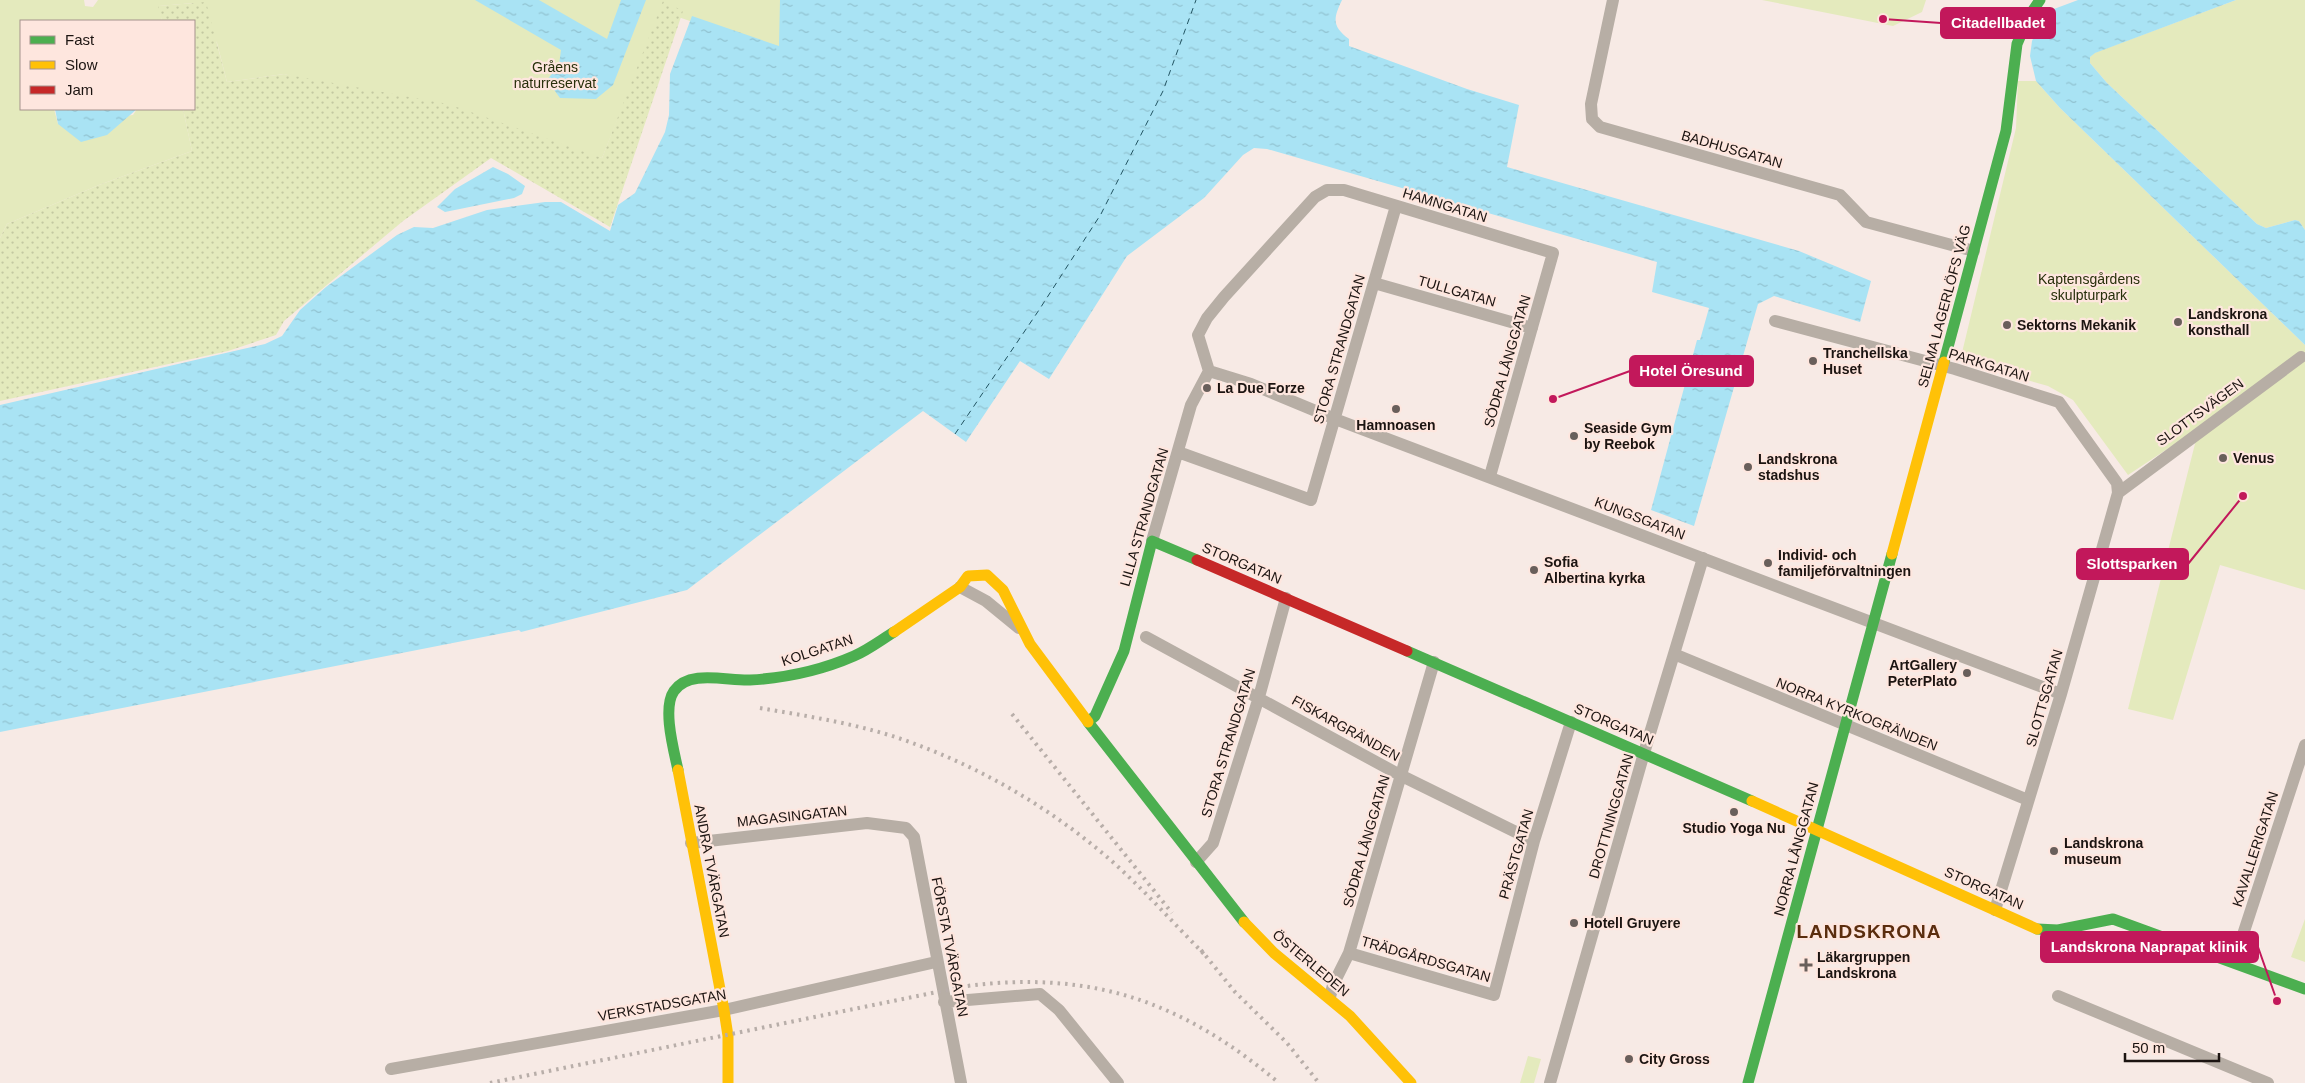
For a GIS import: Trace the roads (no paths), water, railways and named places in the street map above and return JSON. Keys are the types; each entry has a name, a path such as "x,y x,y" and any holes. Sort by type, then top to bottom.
{"street":[{"name":"BADHUSGATAN","path":"1613,0 1591,104 1592,119 1600,127 1840,195 1866,222 1974,252"},
{"name":"SELMA LAGERLÖFS VÄG","path":"1873,622 2009,117 2015,49 2019,32 2040,0"},
{"name":"HAMNGATAN","path":"1209,371 1198,335 1207,318 1315,197 1328,190 1344,190 1553,253"},
{"name":"STORA STRANDGATAN","path":"1178,452 1311,500 1396,206"},
{"name":"SÖDRA LÅNGGATAN","path":"1490,476 1553,253"},
{"name":"TULLGATAN","path":"1374,283 1532,328"},
{"name":"PARKGATAN","path":"1775,321 1943,366 2059,402 2112,473 2117,483 2118,493"},
{"name":"SLOTTSVÄGEN","path":"2118,493 2301,357"},
{"name":"KUNGSGATAN","path":"1209,371 1251,384 1335,419 1490,476 2061,694"},
{"name":"LILLA STRANDGATAN","path":"1088,722 1094,716 1105,696 1124,651 1152,541 1191,405 1209,371"},
{"name":"SLOTTSGATAN","path":"1995,910 2061,694 2118,493"},
{"name":"STORGATAN","path":"1152,541 1644,753 2040,930 2062,930 2098,919 2113,919 2234,962 2305,990"},
{"name":"DROTTNINGGATAN","path":"1550,1083 1644,753 1704,558"},
{"name":"KOLGATAN","path":"695,679 748,680 787,677 854,656 901,628 960,587 968,576 974,574 987,575 993,578 1012,605 1022,631"},
{"name":"KOLGATAN","path":"960,587 986,601 1022,631 1088,722"},
{"name":"STORA STRANDGATAN","path":"1196,862 1213,843 1259,697 1286,598"},
{"name":"NORRA LÅNGGATAN","path":"1748,1083 1873,622"},
{"name":"FISKARGRÄNDEN","path":"1146,637 1400,775 1534,841"},
{"name":"NORRA KYRKOGRÄNDEN","path":"1674,654 2028,800"},
{"name":"SÖDRA LÅNGGATAN","path":"1330,998 1333,985 1349,953 1434,662"},
{"name":"ANDRA TVÄRGATAN","path":"695,679 681,684 673,692 668,710 691,843 724,1010 728,1036 728,1083"},
{"path":"1088,722 1196,862"},
{"name":"PRÄSTGATAN","path":"1494,995 1534,841 1571,722"},
{"name":"KAVALLERIGATAN","path":"2234,962 2305,745"},
{"name":"MAGASINGATAN","path":"691,843 866,823 897,825"},
{"name":"FÖRSTA TVÄRGATAN","path":"897,825 906,828 914,836 936,962 961,1083"},
{"name":"ÖSTERLEDEN","path":"1196,862 1245,924 1274,953 1330,998 1370,1036 1410,1083"},
{"name":"TRÄDGÅRDSGATAN","path":"1349,953 1494,995"},
{"name":"VERKSTADSGATAN","path":"391,1069 724,1010 936,962"},
{"path":"944,1002 1040,994 1059,1010 1118,1083"},
{"path":"2058,996 2268,1083"}],"water":[{"path":"475,0 539,0 607,39 621,0 646,0 613,85 596,99 560,98 547,80 559,65 561,50"},
{"path":"780,0 1342,0 1337,12 1336,22 1339,30 1349,39 1349,46 1467,89 1519,105 1507,167 1799,251 1871,281 1860,322 1774,296 1758,304 1694,526 1651,510 1697,340 1700,340 1709,308 1652,292 1657,262 1267,149 1254,148 1243,155 1204,198 1127,256 1049,379 1020,361 966,442 923,411 687,590 521,632 519,630 0,732 0,405 265,344 282,336 300,310 326,287 397,235 414,227 433,228 487,210 545,202 561,202 610,231 618,205 635,193 665,132 669,115 670,74 692,16 779,46"},
{"path":"2078,0 2236,0 2095,53 2090,57 2090,63 2107,83 2257,224 2266,228 2295,220 2299,221 2305,230 2305,345 2060,108 2036,81 2030,56 2032,41 2040,23 2054,9"},
{"path":"55,110 136,110 107,135 81,142 58,124"},
{"path":"493,167 508,174 525,186 522,194 514,198 445,212 437,207 455,189"}],"railway":[{"path":"760,708 839,722 896,737 963,764 1009,788 1053,816 1110,859 1206,956"},
{"path":"1012,714 1172,913"},
{"path":"1201,950 1235,992 1287,1043 1319,1083"},
{"path":"490,1083 967,986 1013,982 1055,983 1096,988 1134,998 1171,1012 1207,1031 1243,1055 1279,1083"}],"place":[{"name":"Citadellbadet","path":"1883,19"},
{"name":"Landskrona konsthall","path":"2178,322"},
{"name":"Sektorns Mekanik","path":"2007,325"},
{"name":"Tranchellska Huset","path":"1813,361"},
{"name":"La Due Forze","path":"1207,388"},
{"name":"Hotel Öresund","path":"1553,399"},
{"name":"Hamnoasen","path":"1396,409"},
{"name":"Seaside Gym by Reebok","path":"1574,436"},
{"name":"Venus","path":"2223,458"},
{"name":"Landskrona stadshus","path":"1748,467"},
{"name":"Slottsparken","path":"2243,496"},
{"name":"Individ- och familjeförvaltningen","path":"1768,563"},
{"name":"Sofia Albertina kyrka","path":"1534,570"},
{"name":"ArtGallery PeterPlato","path":"1967,673"},
{"name":"Studio Yoga Nu","path":"1734,812"},
{"name":"Landskrona museum","path":"2054,851"},
{"name":"Hotell Gruyere","path":"1574,923"},
{"name":"Läkargruppen Landskrona","path":"1806,965"},
{"name":"Landskrona Naprapat klinik","path":"2277,1001"},
{"name":"City Gross","path":"1629,1059"}],"district":[{"name":"LANDSKRONA","path":"1869,931"}],"park label":[{"name":"Gråens naturreservat","path":"555,76"},
{"name":"Kaptensgårdens skulpturpark","path":"2089,288"}]}
